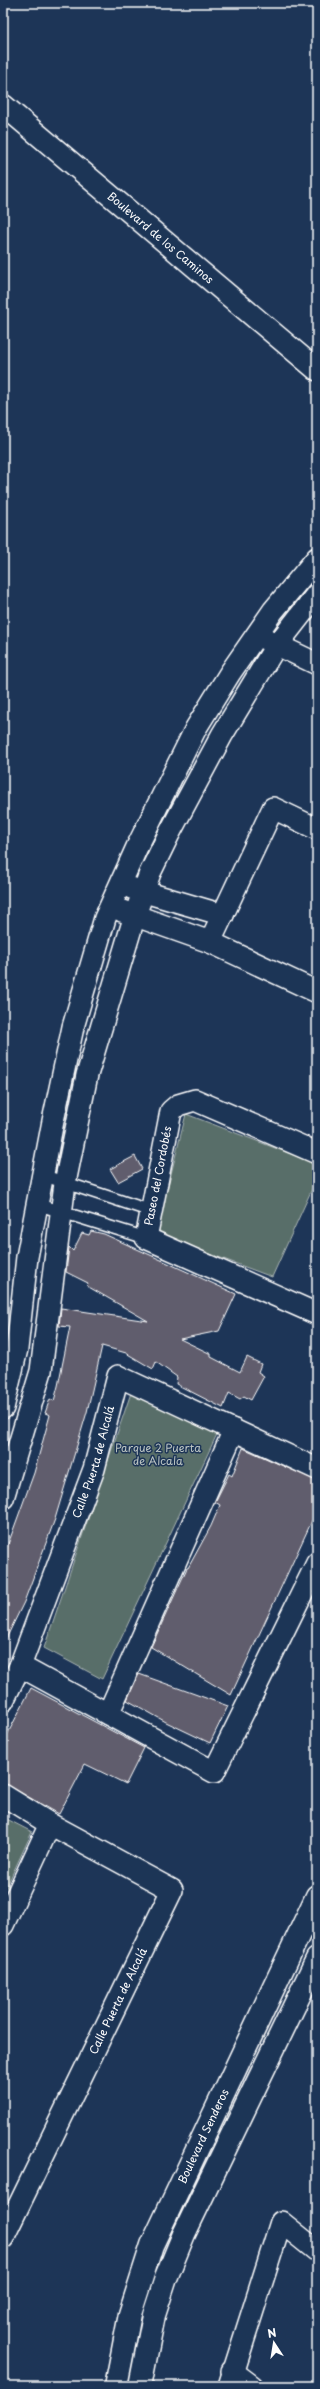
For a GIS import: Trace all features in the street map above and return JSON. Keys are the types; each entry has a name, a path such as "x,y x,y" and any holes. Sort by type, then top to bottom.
{"main road":[{"name":"Boulevard Senderos","path":"116,2386 130,2314 139,2281 152,2246 196,2156 317,1896"},
{"path":"140,2386 154,2315 166,2278 184,2234 317,1959"},
{"path":"196,2156 217,2167"}],"street":[{"name":"Boulevard de los Caminos","path":"3,106 317,370"},
{"path":"3,1408 17,1349 27,1257 36,1204 73,1027 88,973 110,906 196,728 230,673 257,635 317,558"},
{"path":"3,1498 41,1371 65,1183 87,1075 135,915 169,834 250,685 277,645 317,594"},
{"path":"257,635 317,664"},
{"path":"210,942 273,808 317,829"},
{"path":"120,884 223,915"},
{"path":"110,906 210,942 317,992"},
{"name":"Paseo del Cordobés","path":"317,1153 195,1100 186,1101 171,1111 146,1238 317,1314"},
{"name":"Calle Puerta de Alcalá","path":"3,1701 20,1666 94,1469 118,1376 317,1469"},
{"path":"108,1714 234,1430"},
{"path":"20,1666 214,1772 317,1563"},
{"name":"Calle Puerta de Alcalá","path":"3,1795 50,1824 172,1890 3,2238"},
{"path":"3,1925 50,1824"},
{"path":"252,2386 230,2378 281,2222 317,2251"}],"lane":[{"path":"42,1175 151,1211"},
{"path":"36,1204 146,1238"}],"green space":[{"path":"186,1114 317,1164 317,1178 272,1277 156,1234"},
{"name":"Parque 2 Puerta de Alcala","path":"132,1390 218,1432 102,1679 44,1648"},
{"path":"3,1817 32,1832 3,1894"}],"building":[{"path":"135,1156 142,1169 118,1182 110,1169"},
{"path":"91,1231 104,1234 236,1294 219,1331 180,1339 211,1354 211,1357 240,1372 247,1357 261,1364 258,1372 264,1376 251,1400 244,1396 240,1399 229,1393 223,1408 176,1384 177,1377 156,1362 153,1369 126,1353 102,1346 87,1412 55,1519 24,1602 3,1645 3,1558 34,1473 50,1415 45,1413 50,1399 54,1401 58,1386 70,1327 59,1326 61,1308 148,1321 87,1286 88,1283 66,1272 69,1247 73,1251 82,1233 89,1235"},
{"path":"243,1448 317,1481 317,1510 231,1695 151,1647 187,1568 211,1526 220,1505 215,1502 229,1474 232,1476"},
{"path":"139,1674 228,1706 210,1743 166,1722 127,1700"},
{"path":"31,1688 144,1748 126,1784 85,1764 59,1814 3,1783 3,1743"}]}
